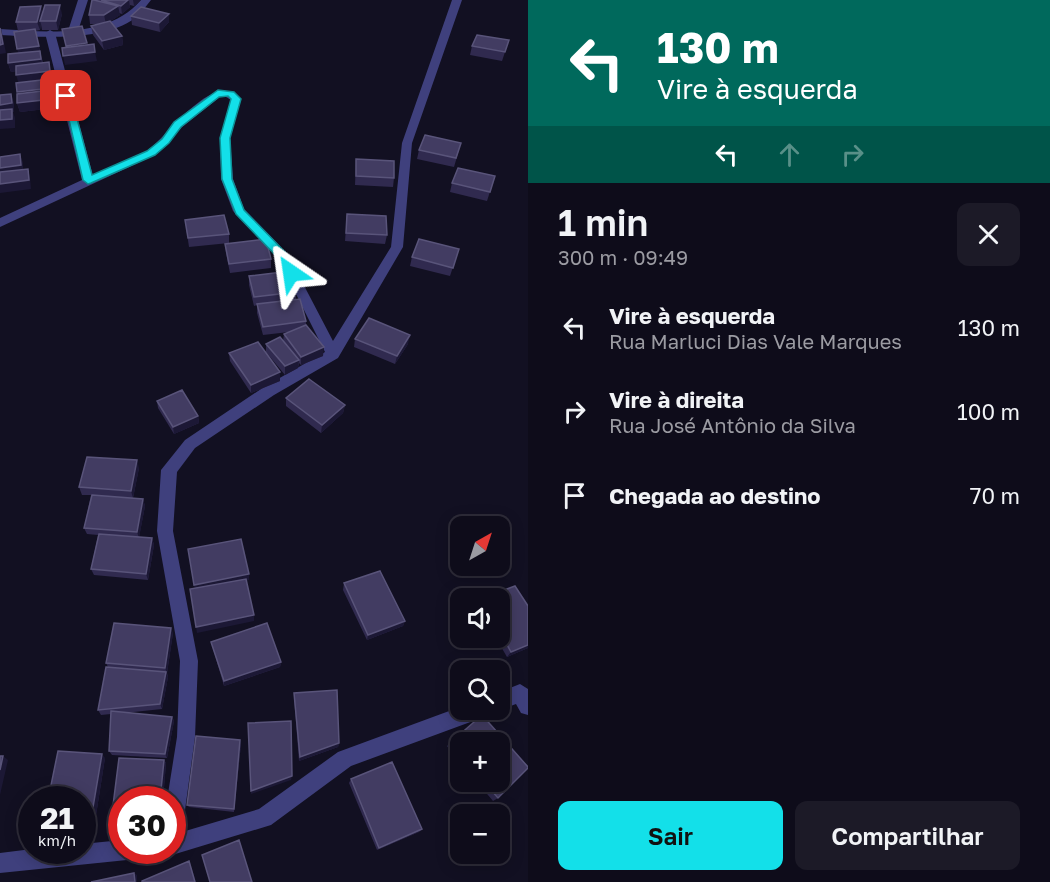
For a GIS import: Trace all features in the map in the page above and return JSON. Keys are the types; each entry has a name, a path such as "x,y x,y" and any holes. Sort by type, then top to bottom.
{"street":[{"path":"73,31 83,0"},
{"path":"0,32 50,33 109,26 129,18 146,0"},
{"path":"179,786 186,737 189,661 165,531 169,470 190,444 269,391 333,354 397,247 407,143 456,0"},
{"path":"50,33 88,180"},
{"path":"0,223 88,180 151,153 165,141 178,124 216,95 222,92 231,94 236,99 225,138 227,179 239,211 282,256 333,354"},
{"path":"510,697 520,693 528,706"},
{"path":"186,841 264,818 345,759 450,720"},
{"path":"0,863 108,852"}],"building":[{"path":"92,0 118,6 104,15 89,15"},
{"path":"101,0 128,0 121,6"},
{"path":"45,5 60,5 56,21 40,21"},
{"path":"41,6 37,22 16,22 20,7"},
{"path":"141,7 169,14 159,23 131,16"},
{"path":"110,21 122,36 102,41 91,26"},
{"path":"82,26 87,43 66,46 62,29"},
{"path":"0,28 3,44 0,45"},
{"path":"35,29 39,46 17,49 14,32"},
{"path":"477,35 509,40 505,52 472,46"},
{"path":"94,44 95,52 63,56 62,48"},
{"path":"40,51 41,59 8,63 8,54"},
{"path":"49,62 50,71 16,75 16,66"},
{"path":"50,79 51,88 17,92 16,83"},
{"path":"51,90 52,99 17,103 17,94"},
{"path":"11,94 12,103 0,105 0,95"},
{"path":"12,109 12,119 0,120 0,110"},
{"path":"425,135 461,143 456,158 419,150"},
{"path":"20,154 21,165 0,168 0,157"},
{"path":"356,159 394,161 394,178 356,176"},
{"path":"458,168 495,176 490,192 452,183"},
{"path":"28,169 29,180 0,184 0,172"},
{"path":"347,214 386,216 387,235 346,233"},
{"path":"224,215 229,234 188,238 185,220"},
{"path":"266,239 271,259 229,264 225,244"},
{"path":"419,239 459,249 453,268 412,257"},
{"path":"290,271 296,292 254,297 249,276"},
{"path":"300,299 306,321 263,327 257,304"},
{"path":"369,318 410,335 397,356 355,339"},
{"path":"306,325 324,347 301,357 284,334"},
{"path":"280,337 299,360 285,366 266,344"},
{"path":"258,342 280,372 251,385 229,353"},
{"path":"309,379 345,405 322,425 286,398"},
{"path":"182,390 198,416 173,427 157,401"},
{"path":"87,457 137,460 131,491 79,487"},
{"path":"92,495 143,499 137,532 84,528"},
{"path":"99,534 152,538 146,574 91,569"},
{"path":"241,539 249,574 194,585 188,549"},
{"path":"380,571 405,621 368,635 344,583"},
{"path":"246,579 254,615 196,627 190,589"},
{"path":"515,586 528,606 528,645 511,652 509,648 510,588"},
{"path":"114,623 171,628 165,668 106,663"},
{"path":"267,623 281,662 224,681 211,642"},
{"path":"106,667 166,672 160,704 98,710"},
{"path":"337,690 339,743 300,757 294,693"},
{"path":"111,711 172,717 165,754 109,751"},
{"path":"476,720 486,720 497,732 463,732"},
{"path":"291,721 292,776 251,791 248,723"},
{"path":"196,736 240,740 234,809 187,805"},
{"path":"510,747 528,767 510,786"},
{"path":"58,751 102,754 96,790 96,786 51,786"},
{"path":"119,758 164,760 161,786 115,786"},
{"path":"392,762 422,829 379,848 351,779"},
{"path":"493,792 504,792 498,798"},
{"path":"239,840 252,882 210,882 202,855"},
{"path":"189,861 195,882 142,882 186,864"},
{"path":"134,873 135,882 91,882"}],"route":[{"path":"66,96 88,180 151,153 165,141 178,124 216,95 222,92 231,94 236,99 225,138 227,179 239,211 282,256 291,273"}]}
